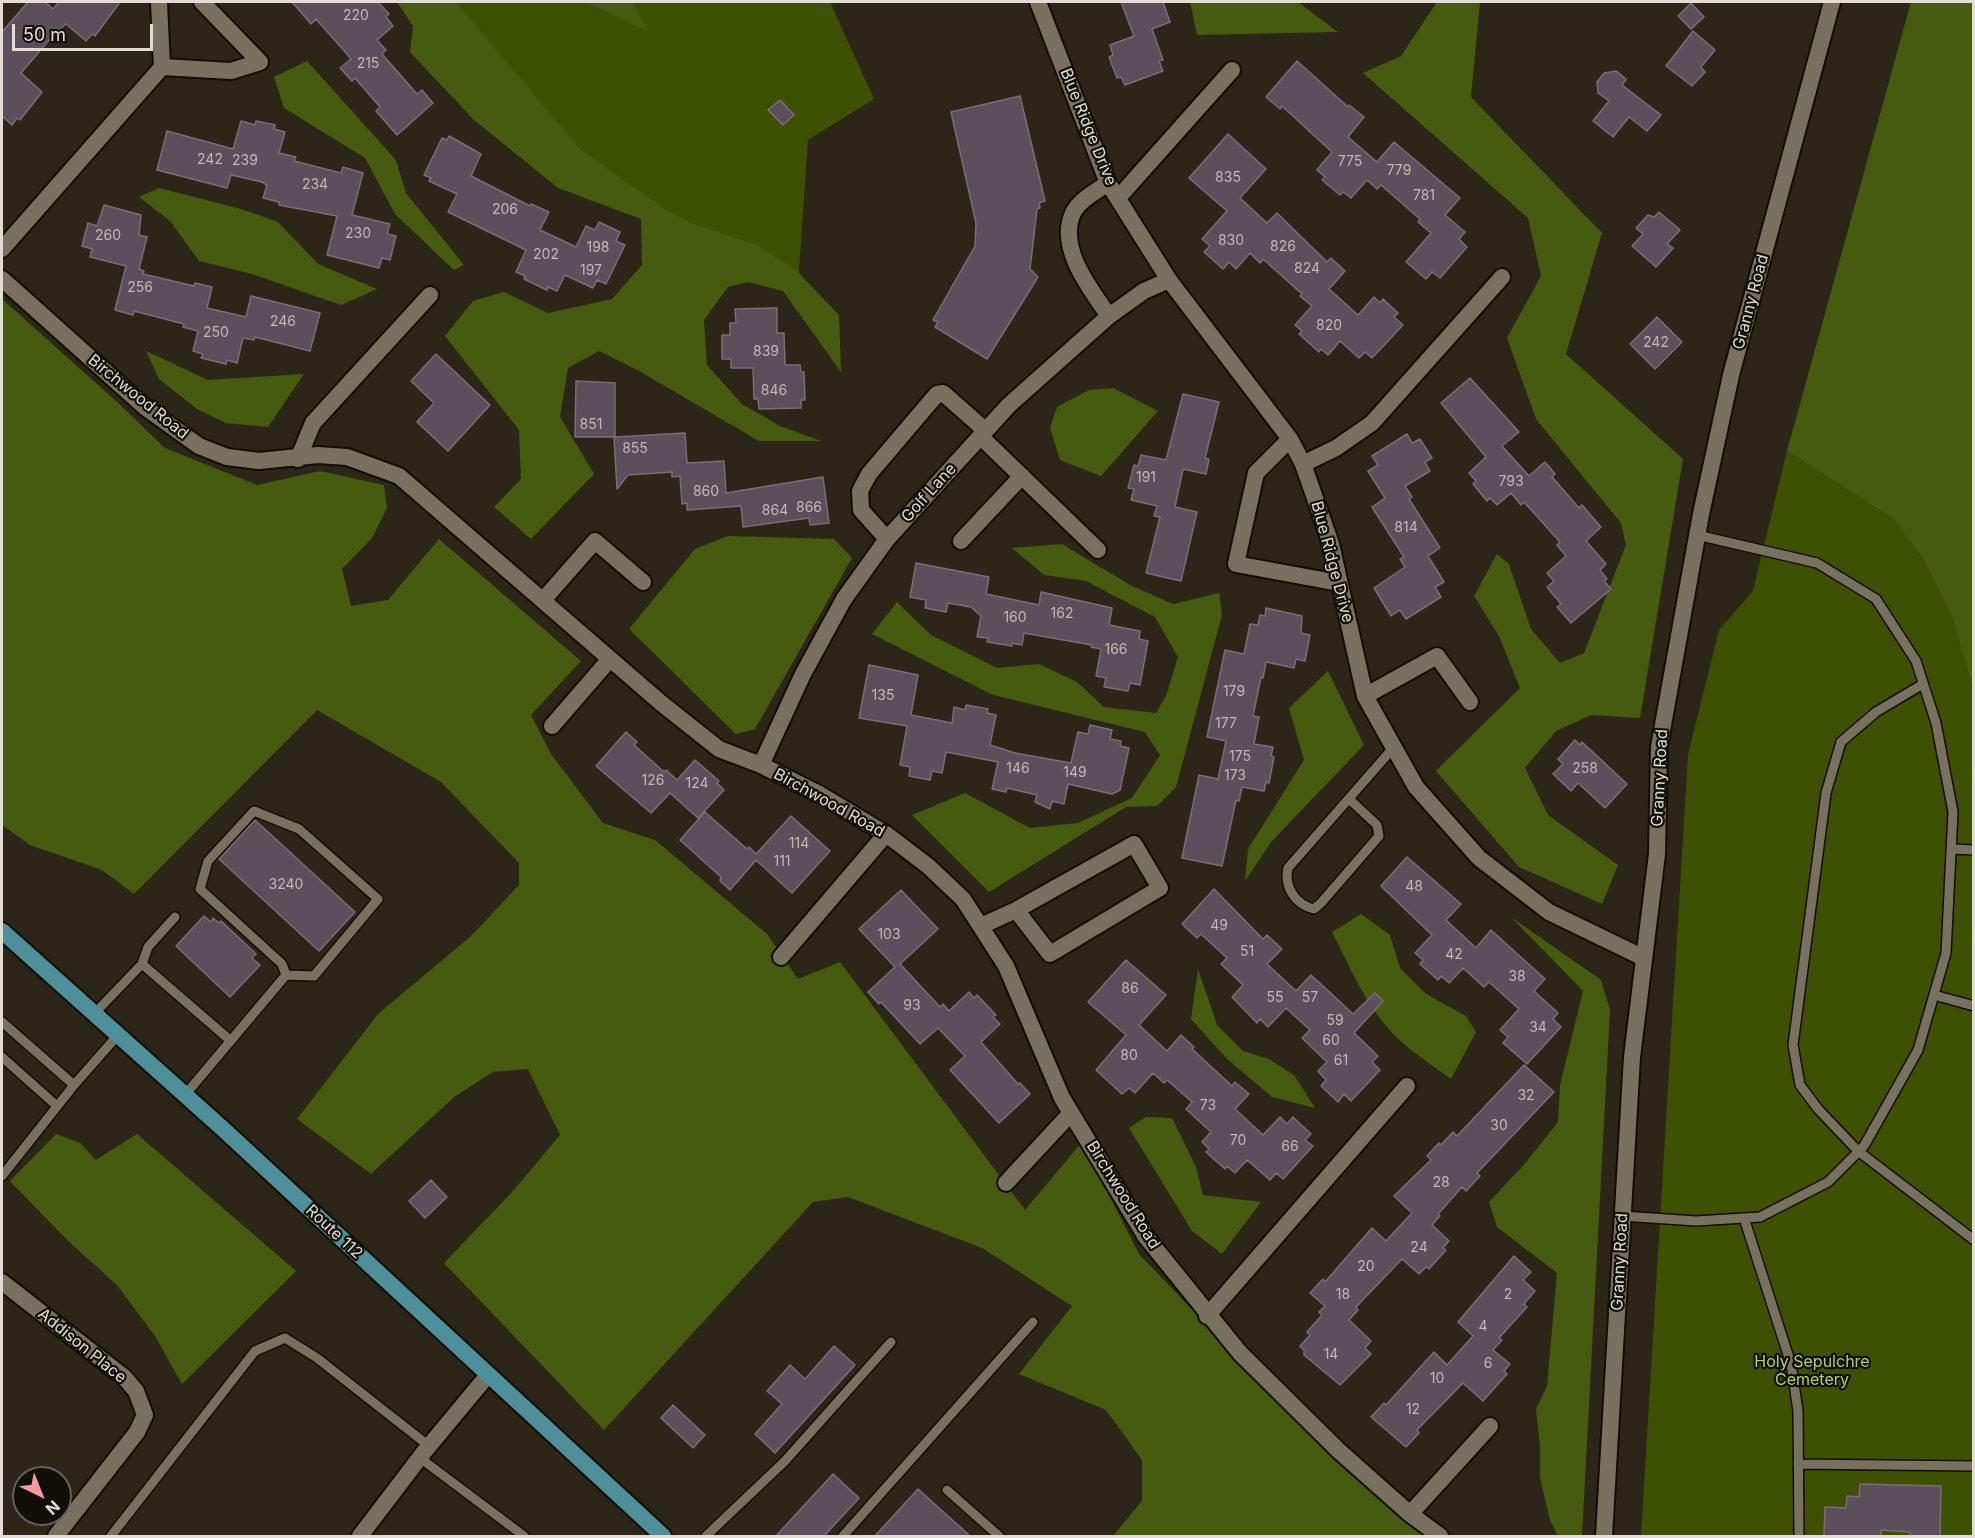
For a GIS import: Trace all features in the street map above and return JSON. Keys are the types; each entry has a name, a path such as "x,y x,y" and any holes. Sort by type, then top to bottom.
{"main road":[{"name":"Route 112","path":"3,937 185,1095 663,1536"}],"street":[{"path":"2,249 162,67 159,2"},
{"path":"162,67 231,71 260,62 202,2"},
{"name":"Blue Ridge Drive","path":"1038,2 1108,183 1169,280 1290,439 1303,464 1331,544 1365,696 1416,787 1479,858 1549,912 1644,958"},
{"name":"Granny Road","path":"1604,1536 1632,1057 1657,854 1659,747 1697,535 1731,375 1832,2"},
{"path":"1118,198 1232,70"},
{"path":"1108,183 1088,197 1073,213 1070,235 1072,250 1081,273 1109,316"},
{"path":"1303,464 1336,448 1372,423 1502,277"},
{"name":"Birchwood Road","path":"2,279 146,408 199,446 227,457 259,461 298,459 318,455 347,457 399,476 544,599 610,659 719,749 761,765 821,795 886,834 928,866 963,899 1006,966 1062,1098 1146,1237 1207,1316 1240,1353 1338,1450 1410,1514 1440,1536"},
{"name":"Golf Lane","path":"761,765 803,674 844,599 887,539 1009,405 1109,316 1144,291 1169,280"},
{"path":"298,459 313,423 430,295"},
{"path":"887,539 861,510 860,490 869,474 937,394 944,393 1022,476 1098,550"},
{"path":"1290,439 1256,473 1236,564 1339,583"},
{"path":"961,541 1022,476"},
{"path":"544,599 595,541 643,582"},
{"path":"1365,696 1437,656 1470,702"},
{"path":"552,726 610,659"},
{"path":"781,957 886,834"},
{"path":"981,926 1016,910 1134,844 1160,888 1050,954 1016,910"},
{"path":"1207,1316 1407,1086"},
{"path":"1006,1183 1071,1113"},
{"name":"Addison Place","path":"2,1282 124,1377 136,1391 145,1415 137,1431 56,1536"},
{"path":"360,1536 424,1452 488,1375"},
{"path":"1410,1514 1490,1426"}],"lane":[{"path":"1622,1216 1696,1221 1760,1217 1828,1182 1864,1146 1918,1050 1946,953 1953,812 1936,723 1916,661 1876,599 1817,563 1697,535"},
{"path":"1923,684 1876,712 1841,742 1826,793 1792,1045 1800,1085 1818,1109 1858,1151 1974,1240"},
{"path":"1349,799 1377,825 1379,836 1321,903 1314,909 1306,907 1289,891 1285,881 1288,868 1394,747"},
{"path":"254,811 299,829 378,899 314,976 286,975 282,964 200,889 208,861 254,811"},
{"path":"1951,849 1974,850"},
{"path":"94,1014 142,964 148,947 175,916"},
{"path":"142,964 231,1041"},
{"path":"185,1095 286,975"},
{"path":"1934,995 1974,1006"},
{"path":"2,1022 74,1085"},
{"path":"2,1176 74,1085 118,1035"},
{"path":"2,1057 57,1106"},
{"path":"1744,1218 1791,1364 1798,1411 1799,1536"},
{"path":"843,1536 1033,1322"},
{"path":"111,1536 255,1350 285,1338 317,1358 524,1536"},
{"path":"706,1536 785,1461 891,1342"},
{"path":"1798,1464 1974,1466"},
{"path":"947,1490 999,1536"}],"green space":[{"path":"397,2 456,2 581,150 662,207 691,223 755,244 795,269 839,315 841,372 783,291 748,282 728,287 704,320 707,365 742,404 780,426 821,441 759,441 639,371 599,351 568,368 560,417 594,474 531,539 494,507 521,479 519,430 445,336 473,301 504,292 548,313 612,299 642,265 641,219 558,188 474,120 410,52 413,26"},
{"path":"428,2 830,2 874,99 808,140 798,284 557,161"},
{"path":"585,2 632,2 649,32"},
{"path":"1190,2 1298,2 1338,32 1197,35"},
{"path":"1437,2 1480,2 1471,97 1602,233 1566,354 1683,459 1640,718 1591,715 1556,731 1525,768 1548,815 1618,865 1602,904 1519,867 1436,771 1520,688 1499,636 1474,596 1497,554 1509,564 1531,629 1560,663 1584,653 1626,545 1621,523 1536,419 1507,338 1541,276 1528,218 1363,73 1401,56"},
{"path":"1911,2 1973,2 1973,689 1952,617 1922,558 1895,520 1787,451"},
{"path":"307,61 396,160 406,193 464,265 454,270 395,214 365,158 284,108 274,77"},
{"path":"159,188 241,209 278,222 318,264 377,289 341,305 252,274 199,261 170,221 139,197"},
{"path":"2,299 165,448 257,485 320,471 384,485 387,508 372,538 342,569 351,606 388,600 439,539 581,661 531,715 551,754 603,823 655,840 767,934 798,979 840,962 1025,1210 1082,1142 1139,1254 1307,1430 1425,1536 1113,1536 1142,1501 1142,1460 1106,1410 1019,1374 1072,1306 982,1248 848,1197 813,1202 604,1430 444,1263 513,1191 560,1135 528,1069 493,1072 454,1097 371,1174 297,1119 378,1014 471,936 519,885 519,863 441,782 317,710 134,894 102,870 30,845 2,825"},
{"path":"146,351 208,380 304,374 268,427 226,423 197,409 159,379"},
{"path":"1113,388 1158,411 1101,476 1060,460 1050,428 1057,407 1089,390"},
{"name":"Holy Sepulchre Cemetery","path":"1787,451 1895,520 1922,558 1952,617 1973,689 1973,1536 1641,1536 1688,755 1719,630 1753,591"},
{"path":"728,536 834,539 852,558 755,729 736,734 629,629 695,549"},
{"path":"1062,544 1130,585 1173,604 1219,593 1222,615 1176,787 1157,806 1126,807 989,892 912,815 965,793 1030,828 1078,823 1132,798 1160,755 1145,732 993,695 872,634 897,602 931,635 997,668 1039,664 1077,682 1104,707 1156,713 1166,696 1178,657 1155,617 1086,581 1044,575 1012,548"},
{"path":"1328,671 1364,745 1272,841 1245,881 1248,849 1304,760 1289,708"},
{"path":"1361,914 1390,935 1400,968 1426,994 1466,1016 1476,1032 1451,1079 1398,1038 1375,1012 1361,990 1332,932"},
{"path":"1511,917 1601,980 1610,1010 1582,1536 1558,1536 1550,1520 1540,1478 1540,1446 1536,1409 1547,1386 1557,1273 1497,1227 1489,1202 1522,1167 1558,1122 1560,1085 1583,991"},
{"path":"1198,969 1217,1025 1243,1051 1269,1059 1294,1075 1315,1108 1272,1097 1227,1059 1191,1019"},
{"path":"1146,1117 1172,1118 1196,1167 1203,1195 1261,1202 1222,1254 1192,1231 1129,1128"},
{"path":"56,1134 80,1143 96,1160 137,1134 296,1271 182,1384 155,1336 117,1285 67,1240 10,1181"}],"building":[{"path":"28,2 45,2 53,9 59,2 120,2 95,36 92,34 86,41 66,24 56,32 21,73 42,92 20,120 17,118 12,125 2,116 2,32"},
{"path":"292,2 378,2 389,14 386,17 393,26 377,40 386,50 382,54 417,94 422,90 433,103 397,135 376,111 380,107 355,78 352,81 340,68 351,59 316,19 311,24"},
{"path":"1121,2 1163,2 1170,22 1152,29 1163,60 1159,61 1163,71 1125,85 1121,77 1117,78 1109,57 1113,55 1110,45 1134,36"},
{"path":"1691,3 1704,17 1691,29 1678,16"},
{"path":"1693,31 1715,50 1701,67 1705,72 1692,86 1666,66"},
{"path":"1297,61 1348,107 1349,105 1364,117 1348,137 1377,162 1394,142 1460,198 1445,215 1465,232 1459,239 1467,247 1440,278 1432,272 1426,279 1406,262 1431,233 1418,222 1420,219 1381,185 1377,189 1367,180 1351,198 1343,192 1340,195 1322,180 1325,177 1317,170 1332,152 1282,106 1280,109 1266,97"},
{"path":"1616,71 1626,79 1622,85 1661,115 1647,131 1629,117 1613,137 1593,121 1609,101 1598,93 1597,82 1604,73"},
{"path":"1020,96 1045,201 1039,203 1040,208 1037,209 1030,269 1038,277 987,359 935,327 938,322 933,320 975,246 976,223 951,112"},
{"path":"780,100 794,115 783,125 768,110"},
{"path":"241,121 255,125 256,121 275,125 274,129 285,132 279,153 296,157 294,161 341,173 343,167 363,173 352,215 390,224 387,234 396,236 390,260 382,258 379,268 327,255 337,216 279,205 279,202 263,198 267,185 262,182 231,175 227,188 157,170 167,131 233,149"},
{"path":"1228,134 1266,169 1240,198 1267,223 1277,213 1327,262 1331,258 1345,271 1329,289 1358,315 1374,297 1380,303 1383,299 1398,313 1394,317 1403,325 1372,358 1365,352 1359,358 1340,341 1328,355 1321,349 1319,352 1299,334 1302,331 1295,325 1312,306 1263,259 1260,263 1250,253 1236,269 1229,262 1223,269 1204,252 1210,246 1202,239 1227,211 1189,178"},
{"path":"449,136 481,154 471,176 530,206 531,204 549,212 540,230 576,247 586,226 595,230 599,222 620,232 616,241 625,245 606,284 597,280 593,288 565,275 557,291 548,287 547,290 524,279 525,276 516,272 526,250 448,212 457,194 429,181 431,178 424,175 442,138 447,140"},
{"path":"104,205 141,215 139,235 147,237 139,269 144,271 143,274 194,286 195,283 212,287 207,308 246,317 251,296 320,313 310,351 255,337 254,340 243,338 237,363 227,360 226,364 201,358 203,354 193,351 198,331 183,327 184,324 134,311 133,315 115,310 126,266 90,257 92,249 82,246 88,223 97,226"},
{"path":"1659,212 1680,230 1667,244 1673,248 1656,267 1632,246 1643,234 1636,228 1648,215 1654,217"},
{"path":"777,308 777,333 784,333 785,365 800,365 801,372 804,372 805,400 801,400 801,408 759,409 758,399 754,399 753,368 731,368 731,359 722,359 722,335 730,335 730,323 736,323 735,309"},
{"path":"1657,317 1682,342 1655,369 1630,344"},
{"path":"436,354 490,405 448,451 417,422 434,403 411,381"},
{"path":"1470,378 1519,432 1502,446 1529,476 1545,462 1555,474 1552,477 1579,508 1582,505 1601,527 1586,541 1606,564 1600,570 1607,579 1604,581 1611,589 1571,623 1557,607 1561,604 1547,587 1554,581 1547,573 1566,556 1557,545 1560,542 1524,502 1521,505 1511,493 1497,505 1490,498 1487,501 1473,484 1476,481 1469,473 1486,457 1441,403"},
{"path":"576,381 615,383 615,437 685,433 687,463 724,461 726,493 823,477 829,523 810,525 809,518 743,527 741,506 687,510 687,503 682,504 680,476 672,477 672,472 628,475 617,489 614,437 575,437"},
{"path":"1183,394 1219,402 1205,458 1209,459 1206,474 1183,469 1175,507 1197,512 1181,581 1146,573 1160,517 1154,516 1157,506 1131,500 1134,489 1128,488 1134,465 1138,466 1141,455 1166,460"},
{"path":"1407,434 1412,443 1420,439 1432,458 1425,462 1430,471 1405,486 1412,497 1409,499 1440,548 1428,556 1444,582 1435,587 1441,597 1406,619 1400,610 1391,616 1374,588 1405,567 1400,559 1404,557 1372,507 1385,498 1368,471 1378,465 1372,456"},
{"path":"916,563 989,577 986,594 1039,605 1041,592 1112,608 1109,625 1140,631 1139,639 1148,641 1140,685 1130,683 1128,691 1104,687 1106,678 1096,676 1101,649 1091,647 1092,645 1024,633 1022,645 1012,643 1012,646 987,642 988,638 977,637 981,616 971,607 948,603 946,612 925,608 926,600 910,597"},
{"path":"1266,608 1302,616 1301,633 1310,635 1305,661 1296,659 1294,668 1266,662 1263,678 1261,677 1253,716 1259,717 1254,744 1273,747 1271,756 1274,757 1269,783 1266,782 1264,791 1242,787 1239,801 1236,800 1222,866 1182,858 1199,775 1218,779 1226,741 1207,737 1225,650 1244,654 1250,624 1258,625 1260,615 1265,616"},
{"path":"869,665 918,675 911,715 952,723 954,707 965,710 966,705 988,709 987,713 996,715 990,745 1015,753 1071,763 1078,732 1088,734 1090,725 1112,730 1110,739 1121,741 1120,746 1129,748 1120,790 1112,794 1068,784 1064,804 1052,801 1050,809 1035,802 1037,795 1007,788 1006,792 992,789 998,762 946,752 942,773 932,771 930,780 909,776 910,767 900,765 907,726 859,718"},
{"path":"626,732 637,742 634,745 664,772 666,770 677,780 695,760 719,781 717,783 724,790 698,818 670,793 651,813 596,766"},
{"path":"1575,740 1580,745 1582,742 1627,784 1605,808 1578,783 1571,791 1553,774 1563,764 1558,759"},
{"path":"705,812 747,849 749,847 756,854 791,816 830,851 792,893 756,860 730,890 720,881 721,877 680,840"},
{"path":"255,820 355,912 319,951 219,859"},
{"path":"1407,857 1461,904 1446,920 1476,948 1491,930 1545,979 1534,991 1558,1013 1553,1019 1561,1027 1527,1064 1503,1043 1508,1037 1500,1030 1519,1009 1489,982 1484,987 1463,968 1449,983 1441,976 1438,980 1420,964 1423,960 1415,953 1432,935 1381,886"},
{"path":"1214,889 1263,939 1267,935 1282,949 1267,964 1296,991 1311,975 1353,1014 1375,993 1383,1001 1354,1033 1378,1056 1372,1062 1380,1070 1351,1101 1344,1094 1338,1102 1321,1086 1326,1080 1318,1071 1327,1062 1302,1038 1310,1030 1286,1008 1268,1027 1260,1019 1257,1023 1232,997 1243,985 1221,964 1227,958 1201,934 1197,938 1182,924"},
{"path":"901,890 938,929 900,964 940,1007 943,1004 949,1011 969,992 974,998 977,995 996,1015 993,1017 1000,1024 981,1042 1018,1084 1020,1083 1030,1094 999,1123 950,1070 965,1056 938,1028 920,1044 881,1002 879,1004 868,992 895,967 859,929"},
{"path":"204,916 211,922 213,918 219,923 221,921 256,954 252,958 260,965 230,997 176,946"},
{"path":"1126,960 1166,995 1139,1025 1167,1051 1181,1035 1194,1047 1192,1049 1232,1086 1235,1082 1249,1094 1235,1109 1263,1135 1280,1117 1287,1124 1293,1117 1311,1134 1305,1140 1313,1146 1283,1179 1276,1173 1270,1180 1247,1160 1235,1173 1227,1166 1225,1169 1206,1152 1209,1149 1202,1142 1211,1132 1186,1109 1192,1102 1167,1080 1164,1083 1153,1073 1135,1093 1129,1088 1122,1094 1096,1070 1126,1035 1088,1002"},
{"path":"1524,1065 1554,1092 1477,1173 1480,1176 1466,1191 1462,1187 1438,1214 1440,1216 1432,1225 1449,1241 1443,1248 1446,1250 1429,1269 1426,1267 1419,1274 1402,1259 1356,1307 1358,1310 1349,1320 1371,1341 1365,1348 1371,1354 1340,1385 1304,1355 1304,1350 1300,1346 1310,1335 1307,1332 1322,1315 1319,1312 1325,1306 1310,1293 1323,1279 1325,1282 1372,1228 1386,1241 1412,1213 1394,1196 1431,1160 1427,1156 1439,1143 1441,1145 1453,1132 1457,1136"},
{"path":"431,1180 447,1197 425,1218 409,1201"},
{"path":"1514,1256 1531,1272 1523,1280 1535,1291 1524,1304 1527,1307 1499,1338 1502,1340 1493,1350 1510,1364 1504,1371 1507,1374 1483,1401 1463,1383 1417,1430 1419,1433 1406,1447 1371,1417 1384,1403 1386,1405 1434,1352 1447,1365 1473,1336 1458,1322"},
{"path":"834,1346 855,1365 775,1453 755,1434 782,1404 767,1391 790,1365 805,1379"},
{"path":"673,1405 705,1435 693,1448 661,1418"},
{"path":"833,1474 859,1498 824,1536 776,1536"},
{"path":"1860,1484 1941,1486 1940,1536 1910,1536 1910,1532 1881,1530 1881,1536 1824,1536 1825,1507 1846,1508 1847,1496 1859,1497"},
{"path":"918,1489 970,1536 875,1536"}]}
